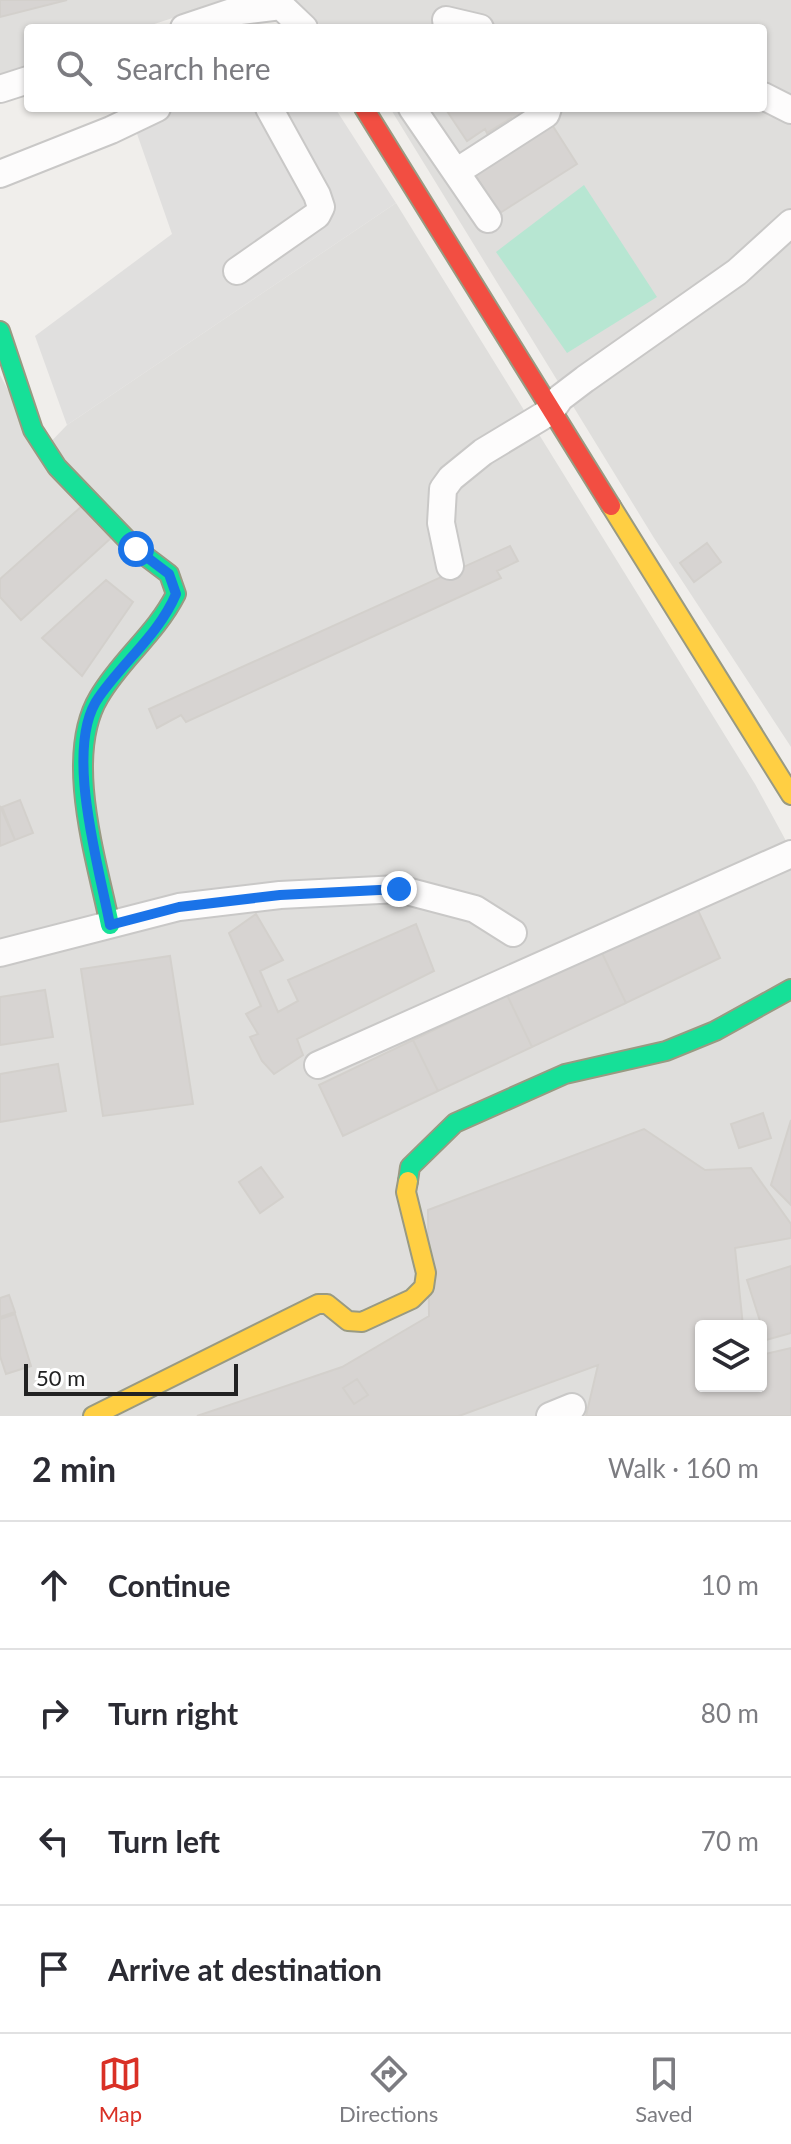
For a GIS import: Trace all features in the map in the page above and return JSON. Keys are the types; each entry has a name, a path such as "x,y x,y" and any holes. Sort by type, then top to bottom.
{"street":[{"path":"196,24 232,12 278,3 300,24"},
{"path":"446,20 463,24"},
{"path":"0,89 24,81"},
{"path":"767,98 791,110"},
{"path":"0,174 149,112"},
{"path":"237,271 317,215 321,207 271,112"},
{"path":"366,112 791,795"},
{"path":"420,112 435,141 488,219"},
{"path":"456,172 547,112"},
{"path":"399,164 435,141"},
{"path":"450,566 441,523 443,489 451,478 483,452 551,411 560,398 585,379 737,272 791,223"},
{"path":"0,331 33,430 57,467 136,549 169,574 176,594 167,615 98,698 85,722 82,773 110,925"},
{"path":"318,1065 791,854"},
{"path":"0,953 194,905 280,895 399,889 475,909 513,933"},
{"path":"93,1416 318,1304 327,1304 348,1321 362,1322 412,1299 424,1287 426,1273 406,1192 410,1167 455,1123 565,1074 666,1051 715,1031 791,989"}],"shaded area":[{"path":"0,0 228,0 154,24 24,24 24,66 0,74"},
{"path":"291,0 791,0 791,747 654,538 392,112 767,112 767,24 319,24"},
{"path":"129,112 338,112 396,203 67,425 35,336 172,234"},
{"path":"396,203 755,784 791,850 791,1416 0,1416 0,375 41,452 67,425"}],"green space":[{"path":"584,185 657,297 567,353 496,252"}],"building":[{"path":"0,0 67,0 0,17"},
{"path":"448,112 528,112 514,122 511,118 467,141"},
{"path":"549,120 577,164 500,213 472,170"},
{"path":"82,506 111,538 21,620 0,597 0,579"},
{"path":"707,543 721,562 694,582 680,563"},
{"path":"510,546 518,561 497,571 501,578 186,722 181,715 157,728 149,709"},
{"path":"106,580 133,602 82,676 42,638"},
{"path":"20,800 33,833 15,840 2,807"},
{"path":"0,806 15,840 0,846"},
{"path":"696,906 720,958 626,1003 601,951"},
{"path":"256,914 283,960 260,971 278,1012 298,1001 288,980 416,924 434,971 297,1039 303,1055 274,1074 262,1061 250,1037 258,1034 246,1014 261,1006 229,933"},
{"path":"601,951 626,1003 532,1047 507,995"},
{"path":"170,956 193,1104 103,1116 81,969"},
{"path":"45,990 53,1037 0,1045 0,997"},
{"path":"507,995 532,1047 438,1091 413,1040"},
{"path":"413,1040 438,1091 343,1136 319,1085"},
{"path":"58,1064 66,1111 0,1122 0,1074"},
{"path":"763,1113 771,1138 739,1148 731,1124"},
{"path":"791,1120 791,1205 771,1185"},
{"path":"644,1129 705,1170 751,1168 791,1224 791,1238 735,1248 742,1320 695,1320 695,1392 767,1392 767,1354 791,1348 791,1416 586,1416 598,1365 459,1416 197,1416 342,1367 429,1316 428,1210"},
{"path":"261,1167 283,1197 260,1213 239,1182"},
{"path":"791,1266 791,1333 767,1340 767,1320 760,1320 747,1280"},
{"path":"9,1295 15,1312 0,1317 0,1298"},
{"path":"15,1314 31,1366 6,1374 0,1356 0,1319"},
{"path":"357,1379 368,1395 354,1404 343,1388"}],"traffic: fast":[{"path":"0,331 33,430 57,467 136,549 169,574 176,594 168,609 108,683 89,721 84,749 86,810 110,925"},
{"path":"408,1181 410,1167 455,1123 565,1074 666,1051 715,1031 791,989"}],"traffic: slow":[{"path":"611,506 791,795"},
{"path":"93,1416 318,1304 327,1304 348,1321 362,1322 412,1299 424,1287 426,1273 406,1192 408,1181"}],"traffic: jam":[{"path":"366,112 611,506"}],"route":[{"path":"136,549 169,574 176,594 167,615 98,698 85,722 82,773 110,925 179,907 280,895 399,889"}]}
